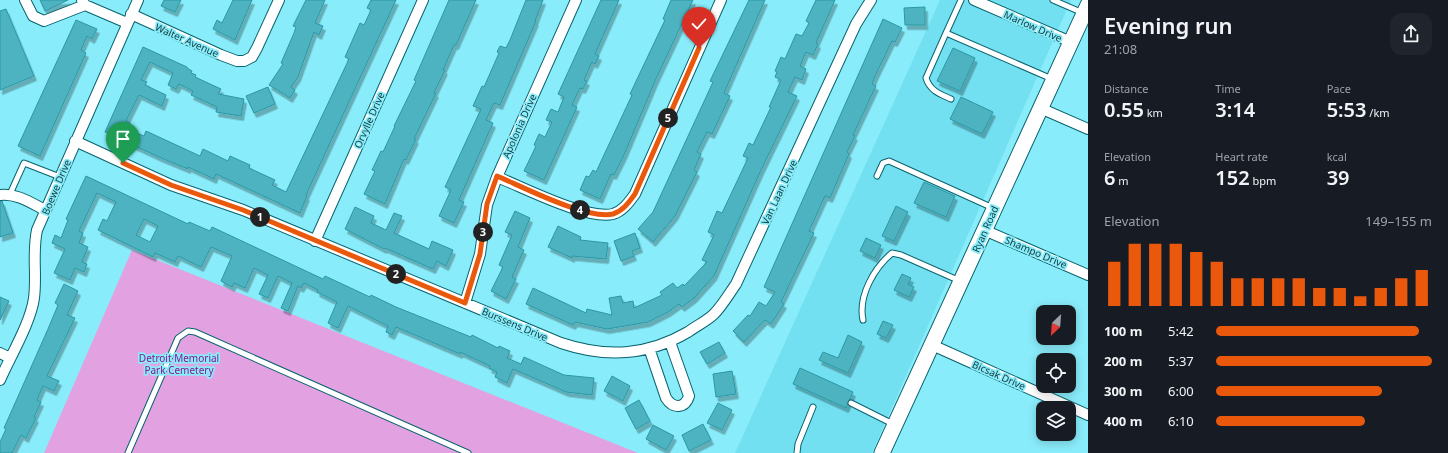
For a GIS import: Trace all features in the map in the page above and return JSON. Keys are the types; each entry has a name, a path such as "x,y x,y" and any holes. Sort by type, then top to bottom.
{"main road":[{"name":"Ryan Road","path":"882,453 1040,108 1085,15"}],"street":[{"path":"25,0 33,16 44,20 83,2"},
{"name":"Boewe Drive","path":"0,380 31,310 34,297 35,242 45,210 138,0"},
{"name":"Walter Avenue","path":"83,2 129,18 237,61 244,61 252,57 279,0"},
{"name":"Orvylle Drive","path":"315,241 423,0"},
{"name":"Apolonia Drive","path":"465,303 480,254 487,204 497,176 576,0"},
{"path":"497,176 576,209 600,215 613,214 620,211 627,205 635,194 720,0"},
{"name":"Van Laan Drive","path":"650,348 670,342 713,315 736,284 856,24 871,0"},
{"name":"Marlow Drive","path":"974,0 988,3 1071,42"},
{"path":"1040,108 1088,129"},
{"name":"Burssens Drive","path":"75,140 171,185 243,210 579,349 599,352 624,353 650,348"},
{"path":"5,195 45,210"},
{"name":"Shampo Drive","path":"984,230 1088,275"},
{"path":"650,348 666,398 674,406 680,406 684,404 689,396 670,342"},
{"name":"Bicsak Drive","path":"932,345 1088,415"},
{"path":"0,353 10,358"}],"lane":[{"path":"951,99 928,86 926,78 961,0"},
{"path":"1053,0 1085,15"},
{"path":"946,33 1053,80"},
{"path":"877,176 883,163 889,161 994,208"},
{"path":"5,195 24,163 60,177"},
{"path":"863,320 861,309 863,299 872,278 885,259 892,253 901,254 961,281"},
{"path":"128,453 178,338 188,331 195,332 468,453"},
{"path":"851,403 895,425"},
{"path":"797,453 798,444 813,407"}],"shaded area":[{"path":"940,0 1071,0 872,453 735,453"}],"green space":[{"name":"Detroit Memorial Park Cemetery","path":"132,250 638,453 44,453"}],"building":[{"path":"40,0 68,0 45,11"},
{"path":"164,0 181,0 175,12 161,6"},
{"path":"233,0 252,0 235,40 213,29 217,20 222,23"},
{"path":"306,0 325,0 315,23 323,26 319,35 314,32 298,77 291,87 295,90 290,98 269,85 283,64 281,63 296,27 293,26"},
{"path":"371,0 396,0 306,195 307,196 300,213 216,174 214,179 188,167 188,169 159,157 105,132 143,47 187,67 192,71 191,73 196,75 195,77 221,89 218,94 244,99 241,116 216,112 217,107 191,95 193,91 179,84 176,89 168,85 173,73 150,62 141,80 147,82 145,85 166,95 162,106 139,95 126,121 130,123 127,129 144,136 146,131 200,156 203,149 228,161 230,156 250,165 249,168 275,180 272,185 286,192 349,59 345,57 360,23 364,25 371,10 367,8"},
{"path":"449,0 476,0 443,70 445,70 434,93 436,93 414,139 416,139 406,160 404,159 385,204 364,194 375,171 372,170 381,151 383,152 416,81 414,80"},
{"path":"526,0 543,0 536,21 500,105 494,103 486,120 493,123 459,200 464,202 454,223 439,216 451,190 445,187 481,109 473,106 482,86 484,87 499,53 497,52 500,46 506,48 510,40"},
{"path":"601,0 619,0 595,54 599,56 595,64 592,62 584,80 587,81 583,89 580,88 572,105 577,107 544,180 524,171 536,146 534,145 539,134 545,137 552,122 546,120 551,109 558,112 564,97 558,94"},
{"path":"671,0 693,0 655,81 624,155 614,175 611,174 600,199 580,190 586,176 589,177 593,170 596,172 632,95 630,94 665,20 663,19"},
{"path":"749,0 765,0 724,93 730,96 712,134 707,132 697,152 701,154 694,170 697,172 675,216 653,242 638,229 653,212 713,82 710,81"},
{"path":"816,0 835,0 816,43 818,44 813,55 806,52 800,66 806,69 802,80 795,77 788,92 797,96 761,170 714,276 694,298 682,307 679,304 668,312 648,322 607,329 575,322 573,325 526,304 533,288 586,313 587,309 612,315 609,298 621,296 623,303 633,301 634,308 662,295 660,292 673,283 677,288 683,284 684,286 707,262 702,260 714,235 708,232 717,211 722,213 748,158 743,156 749,143 753,145 771,107 769,107 781,80 775,77 777,72 775,71 781,57 785,59 796,34 802,36 809,23 806,21"},
{"path":"925,7 925,25 905,25 904,8"},
{"path":"6,9 34,76 0,90 0,11"},
{"path":"883,19 902,28 895,42 892,41 875,76 872,84 876,86 853,135 855,136 847,152 849,154 830,198 825,196 809,231 814,233 781,302 784,304 771,324 765,320 744,342 733,331 748,315 750,316 759,302 766,306 775,292 764,287"},
{"path":"76,20 97,29 92,39 87,36 81,50 86,53 40,156 18,146"},
{"path":"953,48 975,58 960,91 937,81"},
{"path":"268,87 275,104 254,113 246,96"},
{"path":"961,97 993,112 982,134 950,119"},
{"path":"86,176 188,224 189,222 210,231 212,227 323,279 325,276 370,297 371,295 396,307 471,337 472,335 498,348 499,346 510,351 507,358 521,364 524,357 564,375 594,378 592,395 566,392 513,369 507,383 495,377 497,372 489,368 490,366 460,352 460,354 396,327 392,335 386,332 388,326 348,306 338,328 328,323 337,302 317,292 318,290 304,283 301,288 298,286 288,311 281,308 292,283 278,276 268,298 259,294 268,275 254,268 245,288 234,283 232,287 221,281 232,256 211,247 201,267 178,256 175,262 155,253 153,257 98,230 103,219 107,221 116,202 97,193 79,231 83,233 79,243 88,247 82,262 87,264 84,272 75,268 70,280 54,273 65,249 52,243 55,235 61,238 68,220 66,219","holes":["144,219 158,226 150,242 136,235"]},
{"path":"924,182 955,196 946,217 914,203"},
{"path":"0,201 2,201 13,233 0,237"},
{"path":"896,206 908,212 894,241 882,236"},
{"path":"355,207 374,216 371,223 386,230 394,213 402,216 394,233 429,249 432,241 453,250 446,266 437,261 433,269 385,248 384,249 345,229"},
{"path":"515,211 530,218 518,247 524,250 512,277 516,279 506,299 491,291 503,267 499,265 512,235 505,232"},
{"path":"558,226 581,237 580,240 608,243 606,259 572,256 572,258 548,247"},
{"path":"635,233 640,248 632,251 634,256 621,261 614,241"},
{"path":"866,238 881,245 875,258 860,251"},
{"path":"902,274 911,278 908,284 914,287 909,297 894,290"},
{"path":"64,284 78,291 67,315 75,318 47,376 59,381 54,391 43,386 37,400 41,402 34,417 36,418 26,438 21,435 12,453 0,453 0,442 6,429 4,428 58,305 55,303"},
{"path":"0,297 9,301 0,320"},
{"path":"883,321 893,325 886,338 877,334"},
{"path":"848,335 862,342 848,373 819,360 823,352 838,358"},
{"path":"719,342 725,353 707,364 700,352"},
{"path":"800,368 853,392 846,408 793,384"},
{"path":"732,371 736,394 716,397 713,374"},
{"path":"612,376 630,386 623,401 604,391"},
{"path":"639,400 650,421 636,429 625,408"},
{"path":"718,403 732,410 722,430 707,423"},
{"path":"703,424 711,440 689,451 682,435"},
{"path":"653,425 674,436 666,450 646,439"}],"route":[{"path":"123,163 171,185 243,210 465,303 480,254 487,204 497,176 576,209 590,213 600,215 613,214 620,211 627,205 635,194 699,48"}]}
